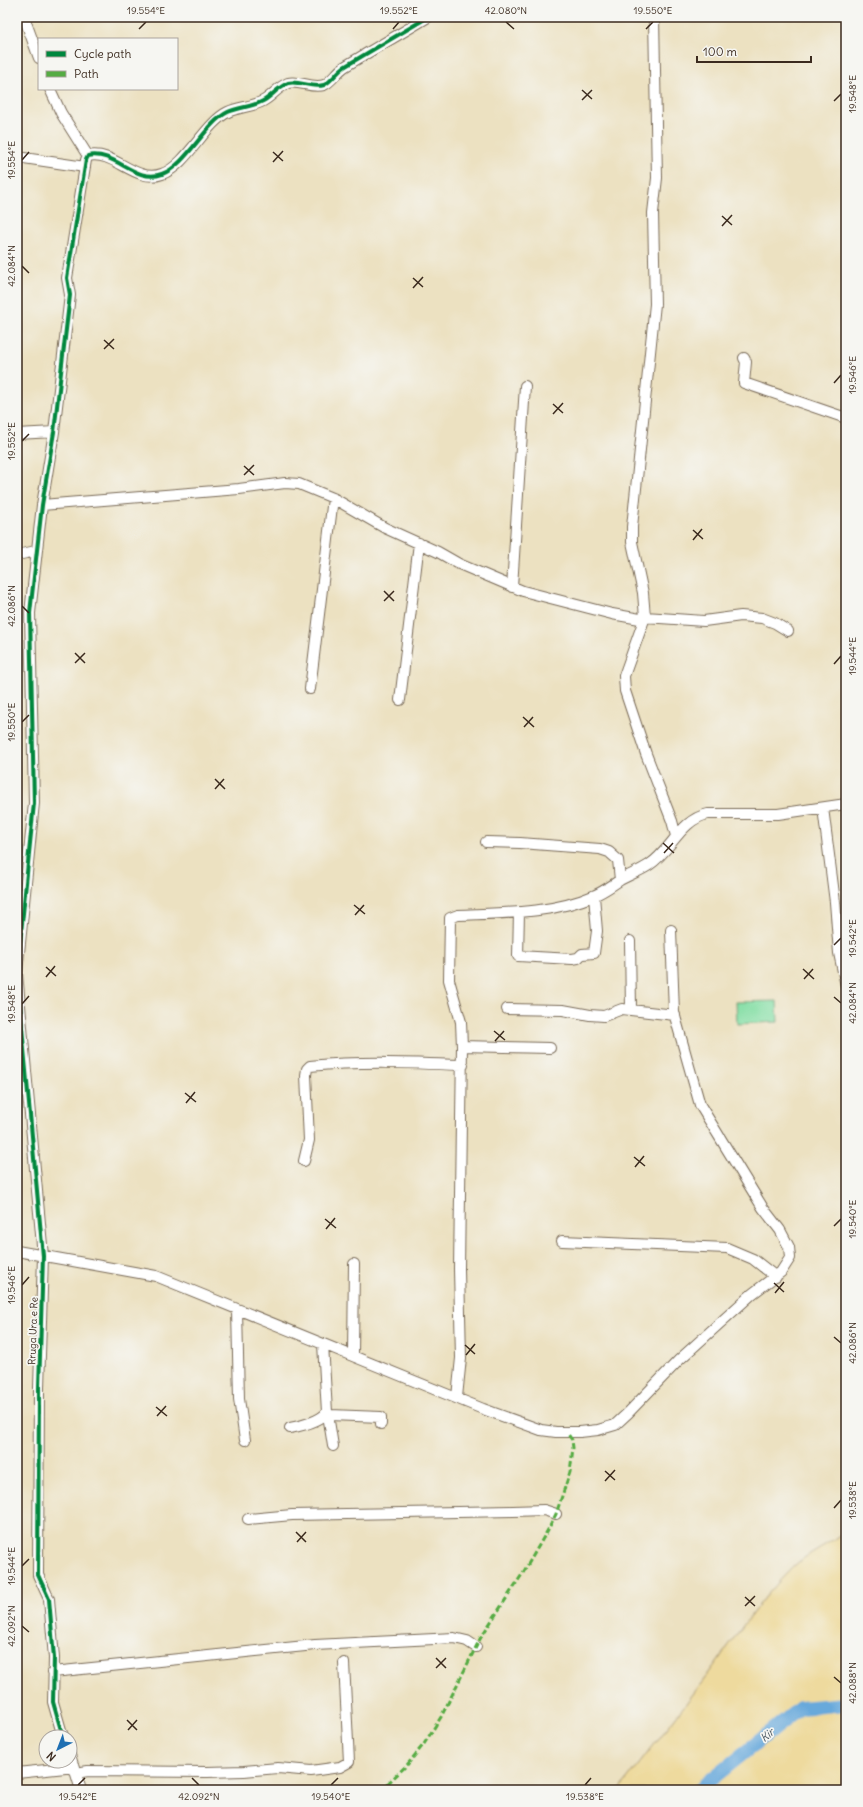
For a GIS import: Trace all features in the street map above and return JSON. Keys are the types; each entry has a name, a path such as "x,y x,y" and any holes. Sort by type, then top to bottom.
{"street":[{"path":"24,17 38,55"},
{"path":"50,90 61,113 88,156 108,157 126,168 148,175 162,174 173,168 217,121 228,112 262,101 280,87 289,83 314,86 324,85 342,68 428,17"},
{"path":"654,17 657,178 653,213 654,304 632,527 632,542 643,593 645,617 624,676 625,691 646,754 672,821 676,836"},
{"name":"Rruga Ura e Re","path":"61,1729 53,1702 54,1658 48,1599 38,1575 39,1388 43,1256 17,973 34,803 30,613 36,551 54,432 70,295 67,278 88,156"},
{"path":"17,157 85,167"},
{"path":"744,358 746,362 744,383 846,418"},
{"path":"512,587 525,386"},
{"path":"17,434 54,432"},
{"path":"42,505 239,489 285,483 299,484 333,498 385,528 419,543 459,564 523,591 612,614 640,619 645,617 704,621 741,616 762,618 775,623 788,631"},
{"path":"310,689 333,498"},
{"path":"400,700 419,543"},
{"path":"17,555 36,551"},
{"path":"457,1397 461,1358 459,1268 463,1065 462,1022 449,980 450,918 458,915 519,912 569,904 594,896 620,880 651,864 692,820 708,814 778,814 846,804"},
{"path":"823,808 834,894 839,953 846,986"},
{"path":"486,842 557,846 609,852 618,860 620,880"},
{"path":"519,912 518,956 545,959 576,958 582,954 594,953 597,931 594,896"},
{"path":"17,1251 156,1276 237,1310 457,1397 483,1409 541,1430 556,1432 580,1432 598,1430 615,1425 679,1360 752,1294 782,1272 790,1258 789,1247 780,1230 764,1208 700,1105 675,1015 671,930"},
{"path":"630,941 631,1010"},
{"path":"507,1009 563,1010 590,1016 604,1016 622,1010 675,1015"},
{"path":"462,1046 550,1048"},
{"path":"304,1161 309,1140 306,1075 307,1069 310,1066 405,1063 463,1065"},
{"path":"562,1241 727,1248 753,1258 776,1277"},
{"path":"353,1356 354,1264"},
{"path":"237,1310 239,1399 245,1440"},
{"path":"323,1344 326,1414 329,1421 333,1446"},
{"path":"290,1428 326,1414 330,1416 381,1417 381,1424"},
{"path":"248,1519 292,1515 544,1510 556,1514"},
{"path":"53,1672 315,1645 454,1638 467,1641 476,1647"},
{"path":"17,1773 76,1770 244,1771 278,1768 311,1771 340,1767 349,1762 344,1663"},
{"path":"76,1770 81,1790"}],"green space":[{"path":"777,1001 778,1022 737,1024 736,1002"}],"sand":[{"path":"846,1530 846,1790 619,1790 746,1622 781,1579 800,1561"}],"waterway":[{"name":"Kir","path":"698,1790 800,1708 846,1704"}],"marked path":[{"path":"381,1790 407,1765 424,1744 441,1717 481,1637 523,1573 549,1528 556,1514 570,1472 573,1448 572,1440 567,1433"}],"cycle path":[{"path":"61,1729 53,1702 54,1658 49,1599 38,1575 39,1388 43,1256 17,973 34,803 30,613 42,505 54,432 70,295 67,278 86,160 88,156 98,155 143,175 152,176 162,174 180,162 212,125 228,112 263,101 288,83 292,82 315,86 324,85 344,67 428,17"}]}
